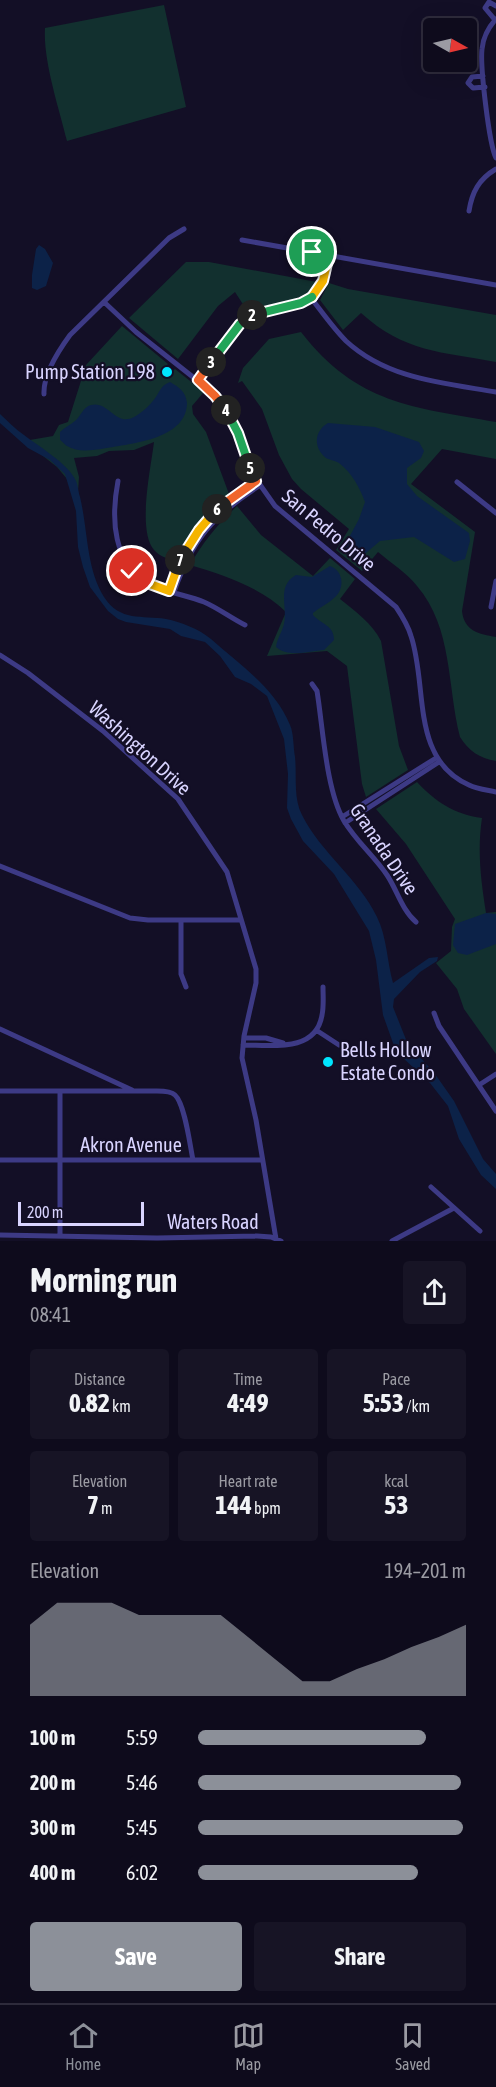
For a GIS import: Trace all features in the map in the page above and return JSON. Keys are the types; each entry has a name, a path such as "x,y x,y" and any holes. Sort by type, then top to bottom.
{"street":[{"path":"496,6 489,2 485,8 496,20 490,26 482,46 490,143 496,158"},
{"path":"483,76 470,78 468,83 473,88 485,87"},
{"path":"469,211 474,190 496,169"},
{"path":"44,394 46,380 64,342 169,238 184,229"},
{"path":"242,240 496,285"},
{"path":"198,380 245,319 264,311 301,303 311,298 323,281 329,255"},
{"path":"311,298 340,334 355,348 379,364 415,378 496,392"},
{"name":"San Pedro Drive","path":"104,302 151,345 198,380 215,396 230,417 258,483 283,513 392,603 402,616 413,641 427,734 438,760"},
{"path":"118,481 115,504 117,538 123,558 132,571 143,580 206,603 245,625"},
{"path":"457,482 496,512"},
{"path":"171,591 189,555 211,524 258,483"},
{"path":"491,607 496,580"},
{"name":"Washington Drive","path":"0,655 36,679 103,731 176,796 227,872 240,920 255,961 257,976 244,1042 244,1066 278,1240"},
{"name":"Granada Drive","path":"312,684 317,691 333,795 344,820 381,866 409,915 416,922"},
{"path":"344,820 438,760 452,775 466,784 496,792"},
{"path":"0,866 130,918 240,920"},
{"path":"181,920 181,974 186,987"},
{"path":"244,1042 288,1045 303,1041 316,1030 323,1014 323,987"},
{"path":"434,1013 439,1026 496,1111"},
{"path":"0,1029 133,1091"},
{"path":"316,1030 339,1045"},
{"path":"479,1085 496,1074"},
{"path":"0,1090 167,1092 177,1096 181,1106 193,1160"},
{"path":"60,1091 60,1235"},
{"name":"Akron Avenue","path":"0,1160 261,1160"},
{"path":"431,1187 480,1231"},
{"path":"392,1241 454,1208"},
{"name":"Waters Road","path":"0,1235 20,1238 60,1235 202,1239 257,1236 278,1240"}],"green space":[{"path":"164,5 186,107 67,141 46,55 45,28"},
{"path":"186,262 209,262 317,282 311,290 295,299 248,312 235,292 218,306 178,359 129,318"},
{"path":"329,283 348,289 496,315 496,362 441,352 408,343 377,326 361,313 343,330 320,300"},
{"path":"122,326 168,364 161,371 168,376 175,369 204,392 192,406 193,414 206,432 229,494 199,525 175,561 161,556 154,550 146,528 146,498 154,442 134,450 109,451 97,456 74,458 79,477 77,507 67,479 57,467 24,441 53,436 59,425 68,422 86,365"},
{"path":"301,332 322,356 343,374 365,388 412,406 496,422 496,459 442,449 411,484 475,532 462,611 463,618 469,627 478,633 496,637 496,761 475,753 460,737 443,639 429,602 409,577 378,552 362,571 336,550 349,529 292,479 279,455 262,409 242,381 238,383 243,368 269,339"},
{"path":"237,506 261,535 313,576 330,558 355,579 340,599 368,623 381,641 399,746 408,770 366,797 362,784 347,666 327,651 267,656 286,612 253,589 190,565 211,534"},
{"path":"417,782 431,796 446,806 463,814 482,818 480,854 484,901 486,913 496,912 496,1054 464,1009 457,989 436,963 451,951 452,927 455,919 406,844 376,809"}],"water":[{"path":"39,245 45,249 53,263 46,286 37,290 32,288 32,275 36,249"},
{"path":"170,382 181,390 187,403 185,414 179,424 170,431 147,440 90,450 78,450 66,446 60,440 60,432 75,421 88,406 97,404 122,419 128,419 144,410"},
{"path":"0,414 59,461 75,479 94,574 98,586 110,605 124,614 172,620 201,632 256,678 283,712 292,732 299,808 319,842 360,890 377,917 383,933 393,983 429,958 438,957 437,961 420,972 394,999 393,1007 407,1042 435,1074 454,1101 483,1159 496,1174 496,1189 481,1175 459,1139 448,1106 430,1083 402,1057 393,1043 383,1015 376,960 369,931 334,874 303,841 287,808 288,774 284,739 267,696 251,684 235,677 220,656 205,642 181,636 170,629 126,622 108,611 90,587 83,567 78,547 76,511 65,474 50,460 28,448 0,423"},
{"path":"328,423 375,427 419,442 424,451 421,458 407,468 407,484 417,496 469,533 470,541 465,559 454,562 414,537 380,541 360,558 347,552 345,545 365,502 348,471 339,463 326,458 317,445 320,430"},
{"path":"330,566 335,568 340,576 340,590 313,615 330,628 334,640 324,650 299,653 287,652 276,647 284,624 286,585 296,575 312,577"},
{"path":"486,913 496,914 496,944 467,955 458,953 453,945 455,924"}],"place":[{"name":"Pump Station 198","path":"167,372"},
{"name":"Bells Hollow Estate Condo","path":"328,1062"}],"route":[{"path":"132,571 150,584 169,591 180,560 199,530 223,504 256,481 238,433 226,410 198,380 245,319 264,311 301,303 315,294 322,285 329,255 312,252"}]}
